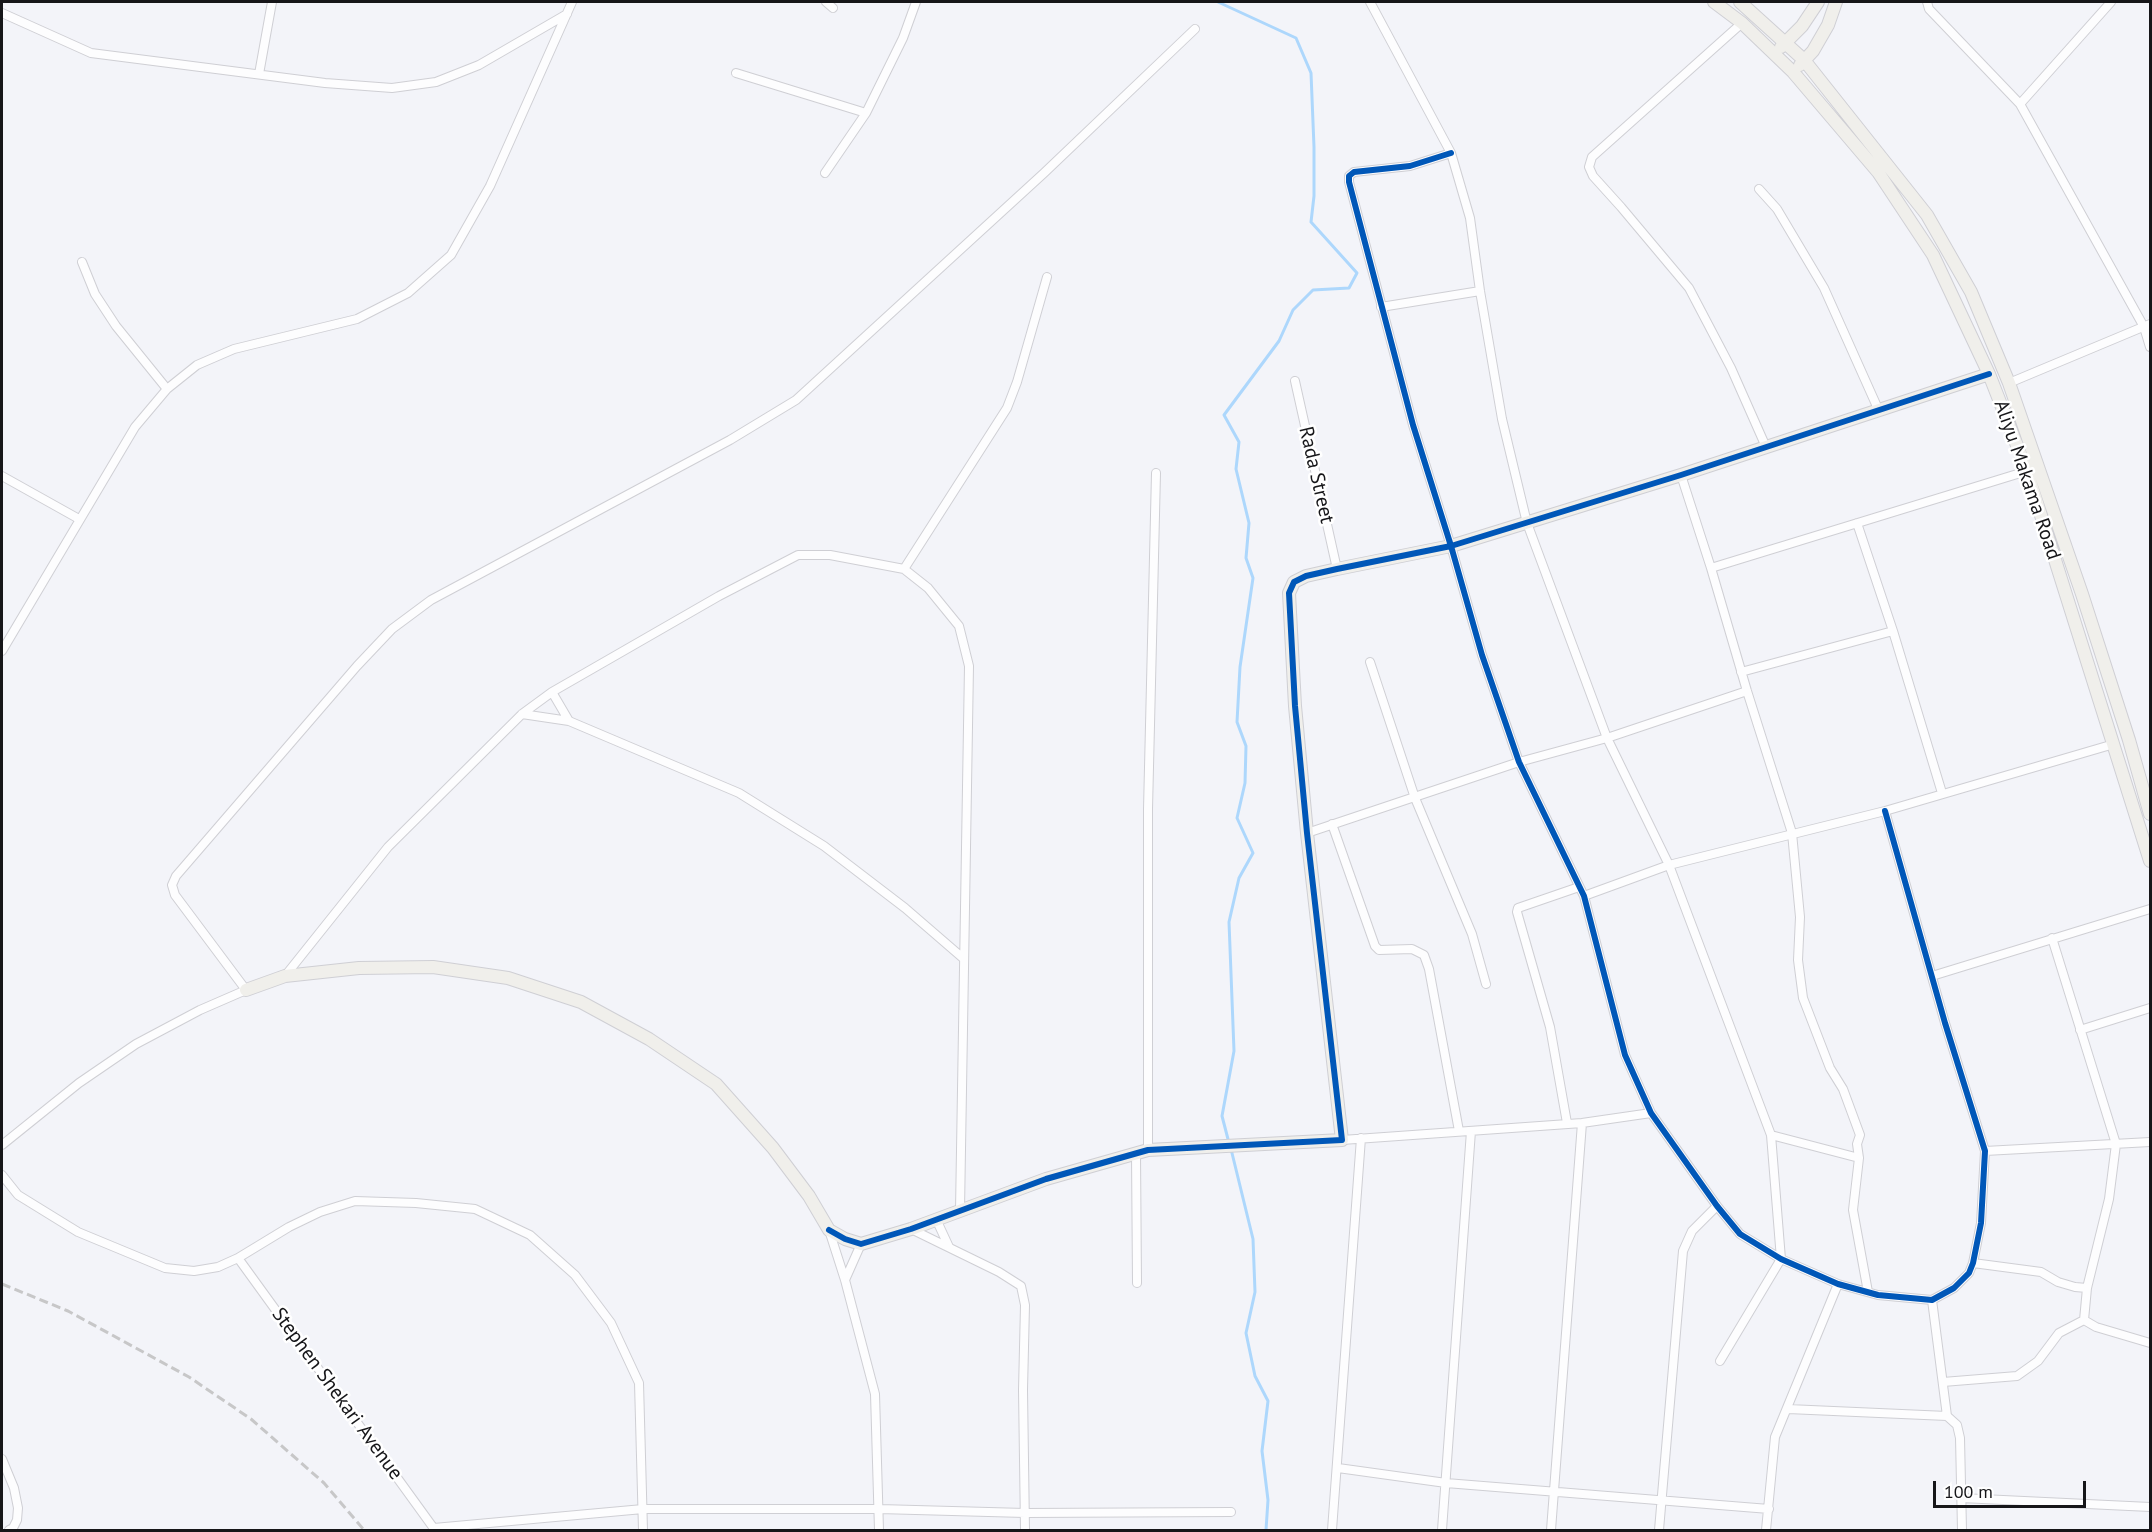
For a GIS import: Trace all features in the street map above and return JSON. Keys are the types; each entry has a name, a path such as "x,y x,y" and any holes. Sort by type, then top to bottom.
{"street":[{"path":"259,74 272,2"},
{"path":"2,651 135,427 167,388 197,365 234,349 357,319 408,293 451,255 490,186 573,2"},
{"path":"825,173 866,113 903,38 916,2"},
{"path":"1370,2 1451,153 1470,218 1479,291 1502,419 1527,523 1607,738 1669,865 1772,1135 1780,1258 1720,1361"},
{"name":"Aliyu Makama Road","path":"1714,2 1742,23 1793,72 1878,172 1933,255 1989,374 2027,471 2151,861"},
{"name":"Aliyu Makama Road","path":"1740,2 1804,60 1927,215 1971,292 2009,383 2082,594 2151,814"},
{"path":"1774,54 1802,26 1818,2"},
{"path":"1793,72 1813,51 1828,26 1836,2"},
{"path":"1927,2 1929,9 2020,104 2147,325 2151,347"},
{"path":"2020,104 2111,2"},
{"path":"2,13 91,53 392,88 436,82 478,65 568,13"},
{"path":"1742,23 1592,157 1589,167 1593,176 1689,288 1731,369 1766,447"},
{"path":"246,990 176,895 172,885 176,876 350,674 392,629 431,600 730,440 796,400 1044,173 1195,28"},
{"path":"736,73 866,113"},
{"path":"1451,153 1410,166 1354,172 1349,176 1349,182 1413,425 1482,655 1520,762 1584,896 1625,1055 1651,1113 1717,1206 1740,1234 1780,1258 1838,1284 1868,1292 1932,1300 1954,1288 1969,1273 1973,1263 1981,1223 1985,1150 1885,811"},
{"path":"1759,189 1777,209 1824,288 1880,411"},
{"path":"82,262 95,294 116,326 167,388"},
{"path":"904,569 1007,408 1017,382 1047,277"},
{"path":"1381,307 1479,291"},
{"path":"2009,383 2147,325"},
{"path":"1342,1140 1295,706 1289,592 1294,582 1306,576 1336,569 1451,546 1681,475 1989,374"},
{"name":"Rada Street","path":"1294,381 1336,569"},
{"path":"1711,568 2027,471"},
{"path":"1137,1283 1142,1152 1156,473"},
{"path":"1681,475 1792,833 1800,917 1798,960 1803,998 1830,1068 1843,1089 1860,1135 1857,1144 1859,1158 1853,1210 1868,1292"},
{"path":"2,476 79,519"},
{"path":"1857,523 1893,631 1942,793"},
{"path":"285,976 388,848 522,714 552,693 718,596 798,555 830,555 904,569 928,588 959,626 969,666 960,1210"},
{"path":"2067,598 2082,594"},
{"path":"1741,672 1893,631"},
{"path":"1370,662 1415,798 1472,934 1486,984"},
{"path":"1307,833 1520,762 1607,738 1747,691"},
{"path":"552,693 568,721"},
{"path":"522,714 568,721 739,793 824,846 905,908 964,959"},
{"path":"1584,896 1669,865 1885,811 2114,744"},
{"path":"1332,824 1375,946 1379,950 1412,949 1424,955 1429,969 1459,1131"},
{"path":"1567,1123 1550,1027 1517,912 1518,908 1580,887"},
{"path":"1932,976 2151,909"},
{"path":"2052,938 2116,1144 2109,1199 2087,1288 2084,1320"},
{"path":"2,1145 79,1083 136,1044 200,1010 285,976 359,968 433,967 508,978 581,1002 649,1039 716,1084 774,1148 809,1196 829,1230 845,1280 875,1394 879,1530"},
{"path":"2080,1030 2151,1008"},
{"path":"829,1230 845,1239 861,1244 911,1229 1046,1179 1142,1152 1582,1123 1651,1113"},
{"path":"1551,1530 1582,1123"},
{"path":"1442,1530 1471,1131"},
{"path":"1772,1135 1859,1158"},
{"path":"1332,1530 1361,1138"},
{"path":"1985,1150 2151,1142"},
{"path":"2,1175 18,1195 78,1232 165,1268 194,1271 219,1267 320,1212 355,1202 416,1203 475,1209 530,1235 575,1275 611,1323 639,1383 643,1530"},
{"path":"1659,1530 1683,1251 1692,1230 1717,1206"},
{"path":"936,1220 949,1248"},
{"path":"911,1229 999,1272 1021,1286 1025,1305 1024,1530"},
{"path":"845,1280 861,1244"},
{"name":"Stephen Shekari Avenue","path":"238,1258 435,1529"},
{"path":"1973,1263 2041,1272 2058,1282 2087,1288"},
{"path":"1766,1530 1775,1437 1838,1284"},
{"path":"1932,1300 1947,1416"},
{"path":"2084,1320 2096,1327 2151,1343"},
{"path":"1943,1382 2017,1376 2038,1360 2059,1333 2084,1320"},
{"path":"1788,1409 1947,1416 1957,1425 1960,1438 1962,1530"},
{"path":"2,1459 14,1488 18,1508 17,1520 9,1530"},
{"path":"1338,1468 1446,1483 1769,1509"},
{"path":"1961,1498 2151,1507"},
{"path":"435,1529 644,1509 879,1509 1025,1513 1231,1512"}],"waterway":[{"path":"1218,2 1296,38 1311,73 1314,147 1314,196 1311,222 1357,273 1349,288 1313,290 1293,310 1279,341 1224,415 1239,442 1236,469 1249,523 1246,558 1253,578 1240,667 1237,722 1246,746 1245,783 1237,818 1253,853 1239,878 1229,922 1234,1051 1222,1116 1229,1143"},
{"path":"1231,1149 1253,1239 1255,1292 1246,1333 1255,1376 1268,1401 1262,1451 1268,1500 1266,1530"}],"railway":[{"path":"2,1284 68,1311 189,1377 251,1419 324,1483 364,1530"}],"cycle path":[{"path":"1451,153 1410,166 1354,172 1349,176 1349,182 1413,425 1482,655 1519,762 1584,896 1625,1055 1651,1113 1717,1206 1740,1234 1781,1259 1838,1284 1878,1295 1932,1300 1954,1288 1969,1273 1973,1263 1981,1223 1985,1151 1945,1023 1885,811"},
{"path":"829,1230 845,1239 861,1244 911,1229 1046,1179 1148,1150 1342,1140 1295,706 1289,593 1294,582 1306,576 1451,546 1681,475 1989,374"}]}
